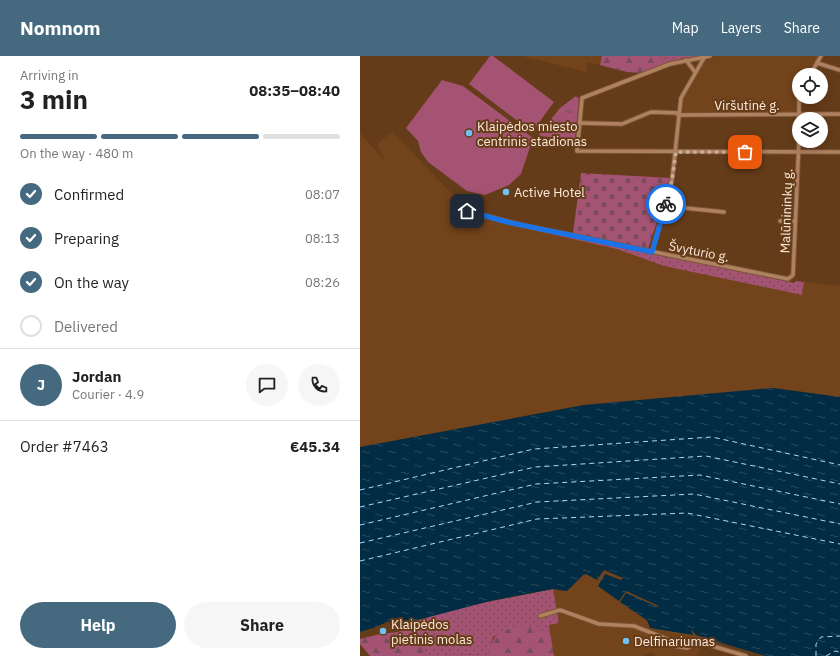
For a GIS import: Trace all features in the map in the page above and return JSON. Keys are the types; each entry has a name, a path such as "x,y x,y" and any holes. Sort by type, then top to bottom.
{"street":[{"path":"710,56 670,64 582,98 578,151 840,152"},
{"path":"814,68 821,56"},
{"path":"652,252 672,180 676,152 678,114 682,94 704,58"},
{"path":"686,60 695,72"},
{"path":"817,63 840,70"},
{"name":"Viršutinė g.","path":"580,122 622,124 651,112 678,114 792,114"},
{"name":"Viršutinė g.","path":"828,114 840,114"},
{"name":"Malūnininkų g.","path":"788,280 793,275 798,148"},
{"path":"665,206 724,212"},
{"name":"Švyturio g.","path":"467,211 507,222 788,280"},
{"path":"780,221 795,221"},
{"path":"540,616 560,610 599,624 634,626 667,639 675,646 687,648 699,642 746,656"}],"shaded area":[{"path":"522,56 602,56 600,65 587,62 586,72"},
{"path":"716,56 819,56 813,68 792,68 792,104 797,104 794,112 682,112 683,99 686,92 704,61"},
{"path":"392,132 468,210 471,215 617,249 664,266 802,295 804,282 840,286 840,397 773,388 584,405 360,447 360,133 386,162 377,144"},
{"path":"604,570 623,578 621,580 598,586 618,601 626,591 659,606 620,602 649,623 685,633 691,629 696,635 705,638 697,656 657,656 651,652 642,656 554,656 548,625 559,623 553,589 562,591 571,588 583,575"}],"green space":[{"path":"490,56 493,56 554,102 532,132 469,84"},
{"path":"602,56 660,56 664,65 641,73 627,72 600,65"},
{"path":"660,56 701,56 664,65"},
{"name":"Klaipėdos miesto centrinis stadionas","path":"442,80 463,86 533,138 521,174 509,185 485,195 467,191 428,162 421,152 418,141 406,128"},
{"path":"576,96 579,99 575,139 538,136 560,108"},
{"path":"581,173 671,178 648,249 573,233"},
{"path":"537,229 794,283 796,281 804,282 802,295 664,266 617,249 537,231"},
{"path":"553,589 559,623 549,625 550,632 534,628 521,627 501,633 493,637 488,655 451,654 445,656 426,656 423,650 415,644 390,641 380,634 398,632 406,628 408,623 462,607"},
{"path":"521,626 532,627 550,632 554,656 445,656 451,654 487,655 495,637 498,634 502,631"},
{"path":"380,634 390,641 415,644 423,650 426,656 370,656 360,644 360,639"}],"water":[{"path":"773,388 840,397 840,656 766,656 696,635 691,629 693,635 650,628 647,620 620,602 626,593 658,607 659,606 626,591 619,601 598,586 605,574 621,580 623,578 604,570 597,580 586,574 583,575 567,591 553,589 490,601 391,627 389,622 360,632 360,447 584,405"}],"pier":[{"path":"389,621 391,627 408,623 407,625 391,629 388,624 360,634 360,632 374,628"}],"ferry route":[{"path":"360,490 534,449 712,437 840,465"},
{"path":"360,507 535,467 706,456 840,484"},
{"path":"360,525 536,484 700,475 840,504"},
{"path":"360,543 537,502 694,494 840,524"},
{"path":"360,561 537,519 687,513 840,544"},
{"path":"816,656 816,644 821,637 840,636"},
{"path":"826,656 835,651 840,652"}],"way so far":[{"path":"666,204 672,180 676,152 745,152"}],"place":[{"name":"Klaipėdos miesto centrinis stadionas","path":"469,133"},
{"name":"Active Hotel","path":"506,192"},
{"name":"Klaipėdos pietinis molas","path":"383,631"},
{"name":"Delfinariumas","path":"626,641"}],"route":[{"path":"467,211 507,222 652,252 666,204"}]}
